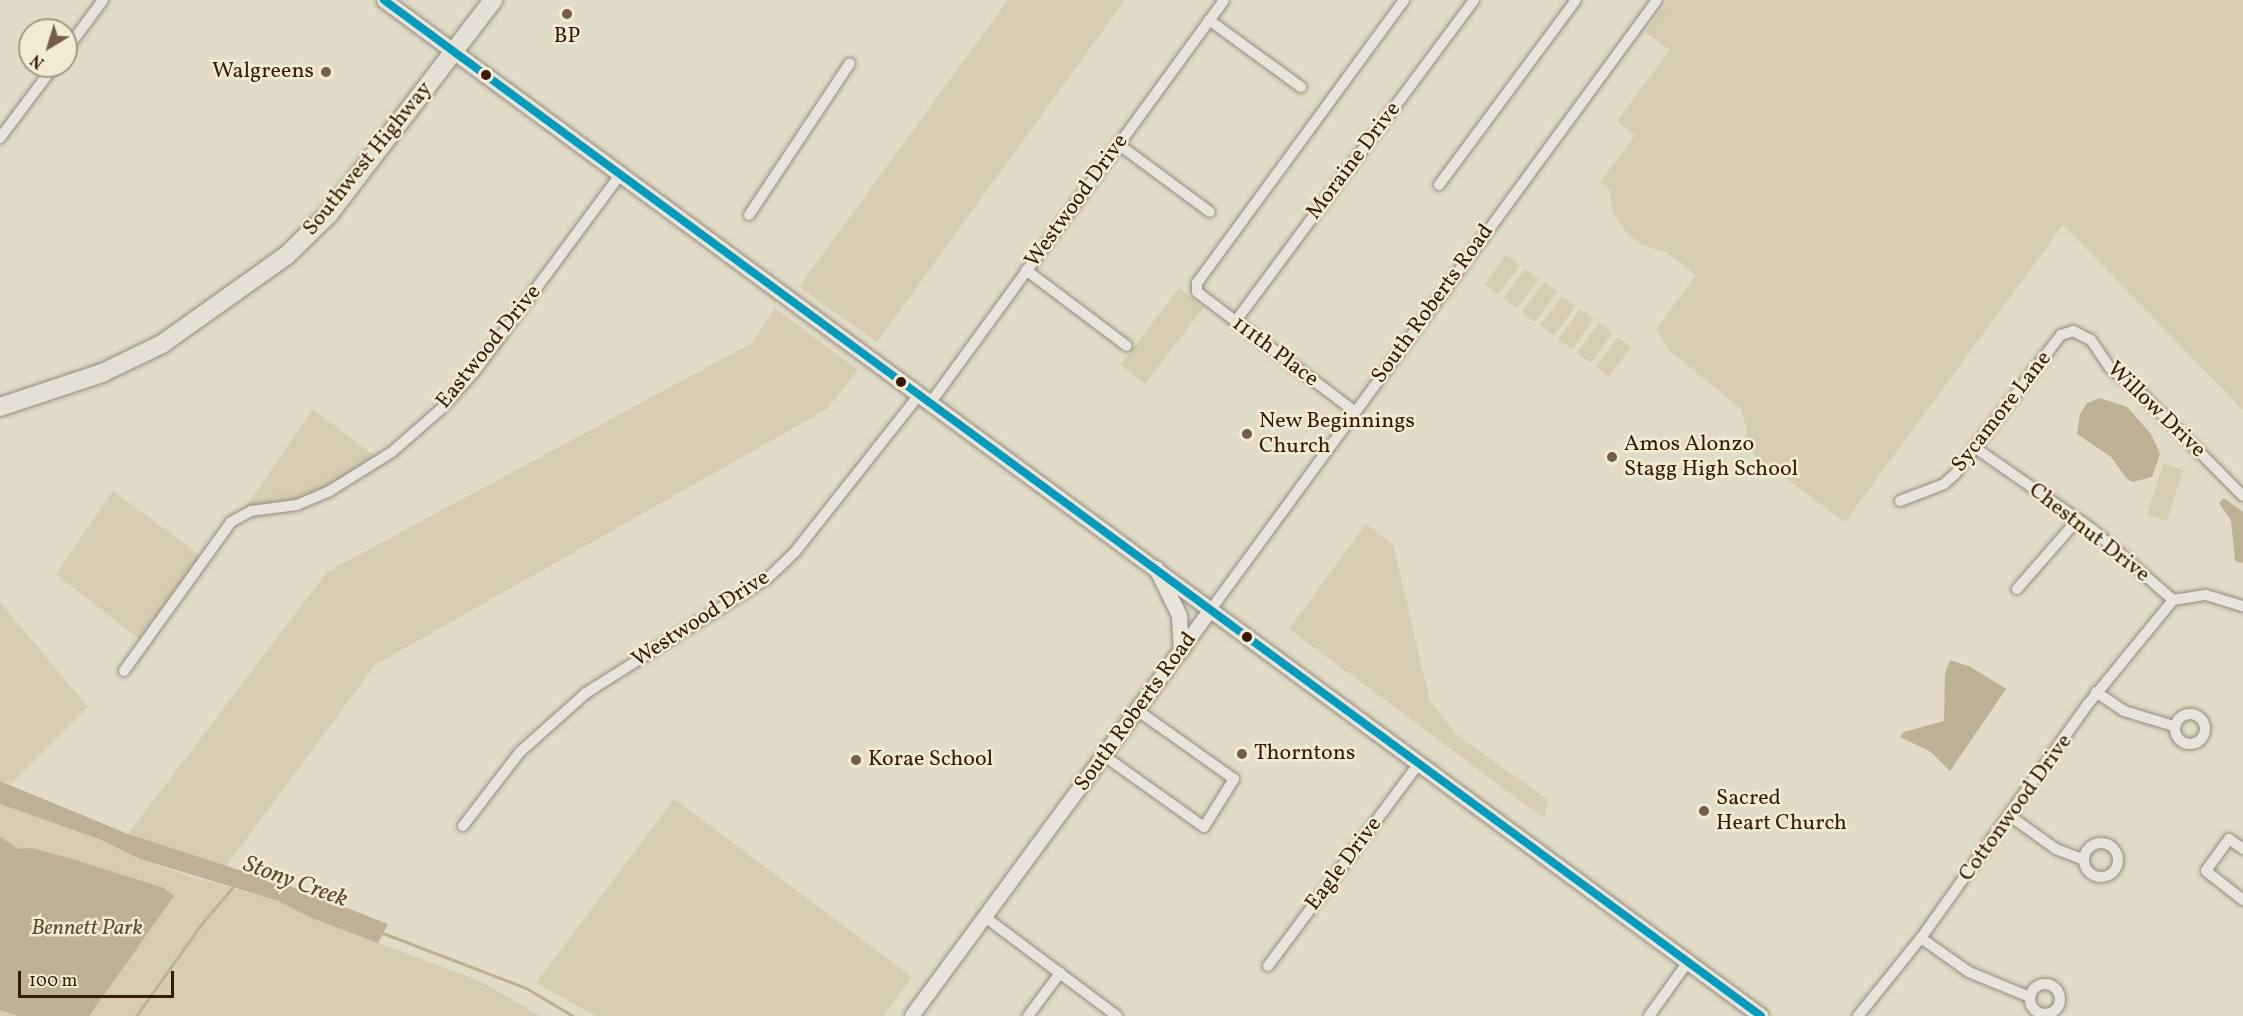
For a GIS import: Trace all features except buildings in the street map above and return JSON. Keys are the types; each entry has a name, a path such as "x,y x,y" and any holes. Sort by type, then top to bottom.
{"main road":[{"path":"384,0 1212,608 1761,1016"},
{"name":"Southwest Highway","path":"0,407 102,373 162,344 286,256 329,213 493,0"},
{"path":"1155,566 1179,615 1181,650"}],"street":[{"path":"78,34 103,0"},
{"name":"Westwood Drive","path":"463,826 520,752 586,693 768,578 795,552 926,398 1026,270 1224,0"},
{"name":"111th Place","path":"1354,411 1197,292 1200,275 1404,0"},
{"name":"Moraine Drive","path":"1235,322 1474,0"},
{"path":"1439,185 1576,0"},
{"name":"South Roberts Road","path":"912,1016 1657,0"},
{"path":"1209,20 1301,87"},
{"path":"749,215 850,63"},
{"path":"0,138 45,78"},
{"path":"1118,144 1210,212"},
{"name":"Eastwood Drive","path":"124,671 231,522 250,511 297,505 328,492 392,452 440,410 475,372 621,174"},
{"path":"1026,270 1127,346"},
{"name":"Sycamore Lane","path":"1900,501 1944,484 2067,331"},
{"name":"Willow Drive","path":"2067,331 2080,333 2091,340 2110,368 2141,393 2243,496"},
{"name":"Chestnut Drive","path":"1974,447 2078,519 2174,600"},
{"path":"2017,589 2078,519"},
{"path":"2174,600 2206,595 2243,606"},
{"name":"Cottonwood Drive","path":"1858,1016 1921,938 2010,816 2096,692 2174,600"},
{"path":"2096,692 2124,711 2174,726"},
{"path":"1103,755 1204,827 1234,779 1137,710"},
{"name":"Eagle Drive","path":"1268,966 1420,762"},
{"path":"2010,816 2056,849 2084,861"},
{"path":"2243,849 2229,838 2206,871 2243,900"},
{"path":"985,917 1117,1016"},
{"path":"1921,938 1969,972 2030,997"},
{"path":"1649,1016 1688,962"},
{"path":"1028,1016 1060,974"}],"green space":[{"path":"1008,0 1125,0 877,342 799,287"},
{"path":"1668,0 2243,0 2243,410 2063,225 1845,522 1745,448 1747,429 1741,409 1670,351 1656,329 1696,275 1666,252 1640,244 1627,233 1613,213 1609,189 1600,182 1635,135 1617,121 1670,50 1645,32"},
{"path":"1506,255 1520,265 1498,294 1485,284"},
{"path":"1525,269 1539,279 1517,308 1503,298"},
{"path":"1544,282 1557,292 1535,322 1522,312"},
{"path":"1179,288 1204,307 1145,384 1120,365"},
{"path":"1562,296 1576,306 1554,335 1540,325"},
{"path":"775,308 858,370 827,409 375,665 225,868 128,834 327,572 752,343"},
{"path":"1580,309 1594,319 1572,349 1558,339"},
{"path":"1599,323 1612,333 1591,363 1577,353"},
{"path":"1618,337 1631,347 1609,377 1596,367"},
{"path":"313,409 380,460 328,492 241,514"},
{"path":"2163,463 2183,470 2167,521 2147,515"},
{"path":"113,491 205,559 144,643 56,574"},
{"path":"1366,524 1393,545 1430,701 1457,735 1548,800 1544,818 1289,629"},
{"path":"0,602 88,707 11,784 0,781"},
{"path":"674,799 912,977 883,1016 596,1016 536,983"},
{"name":"Bennett Park","path":"0,804 99,839 140,859 189,876 278,901 309,917 480,981 540,1016 0,1016"}],"shaded area":[{"path":"2100,398 2127,407 2151,434 2160,454 2152,477 2133,482 2127,479 2111,457 2077,434 2080,414 2087,403"},
{"path":"2224,498 2243,512 2243,563 2235,561 2231,520 2219,503"},
{"path":"1950,660 1971,667 2006,689 1950,771 1931,752 1900,737 1904,732 1944,721 1945,673"},
{"path":"0,781 128,834 298,889 388,924 378,943 309,917 278,901 140,859 99,839 0,804"},
{"path":"0,837 19,849 32,848 69,858 164,888 174,896 89,1016 18,1016 0,1010"}],"waterway":[{"path":"136,1016 199,927 232,888"},
{"name":"Stony Creek","path":"380,932 526,988 573,1016"}],"transit line":[{"path":"384,0 1761,1016"}],"place":[{"name":"BP","path":"567,14"},
{"name":"Walgreens","path":"326,72"},
{"name":"New Beginnings Church","path":"1247,434"},
{"name":"Amos Alonzo Stagg High School","path":"1612,457"},
{"name":"Thorntons","path":"1242,754"},
{"name":"Korae School","path":"856,760"},
{"name":"Sacred Heart Church","path":"1704,811"}]}
